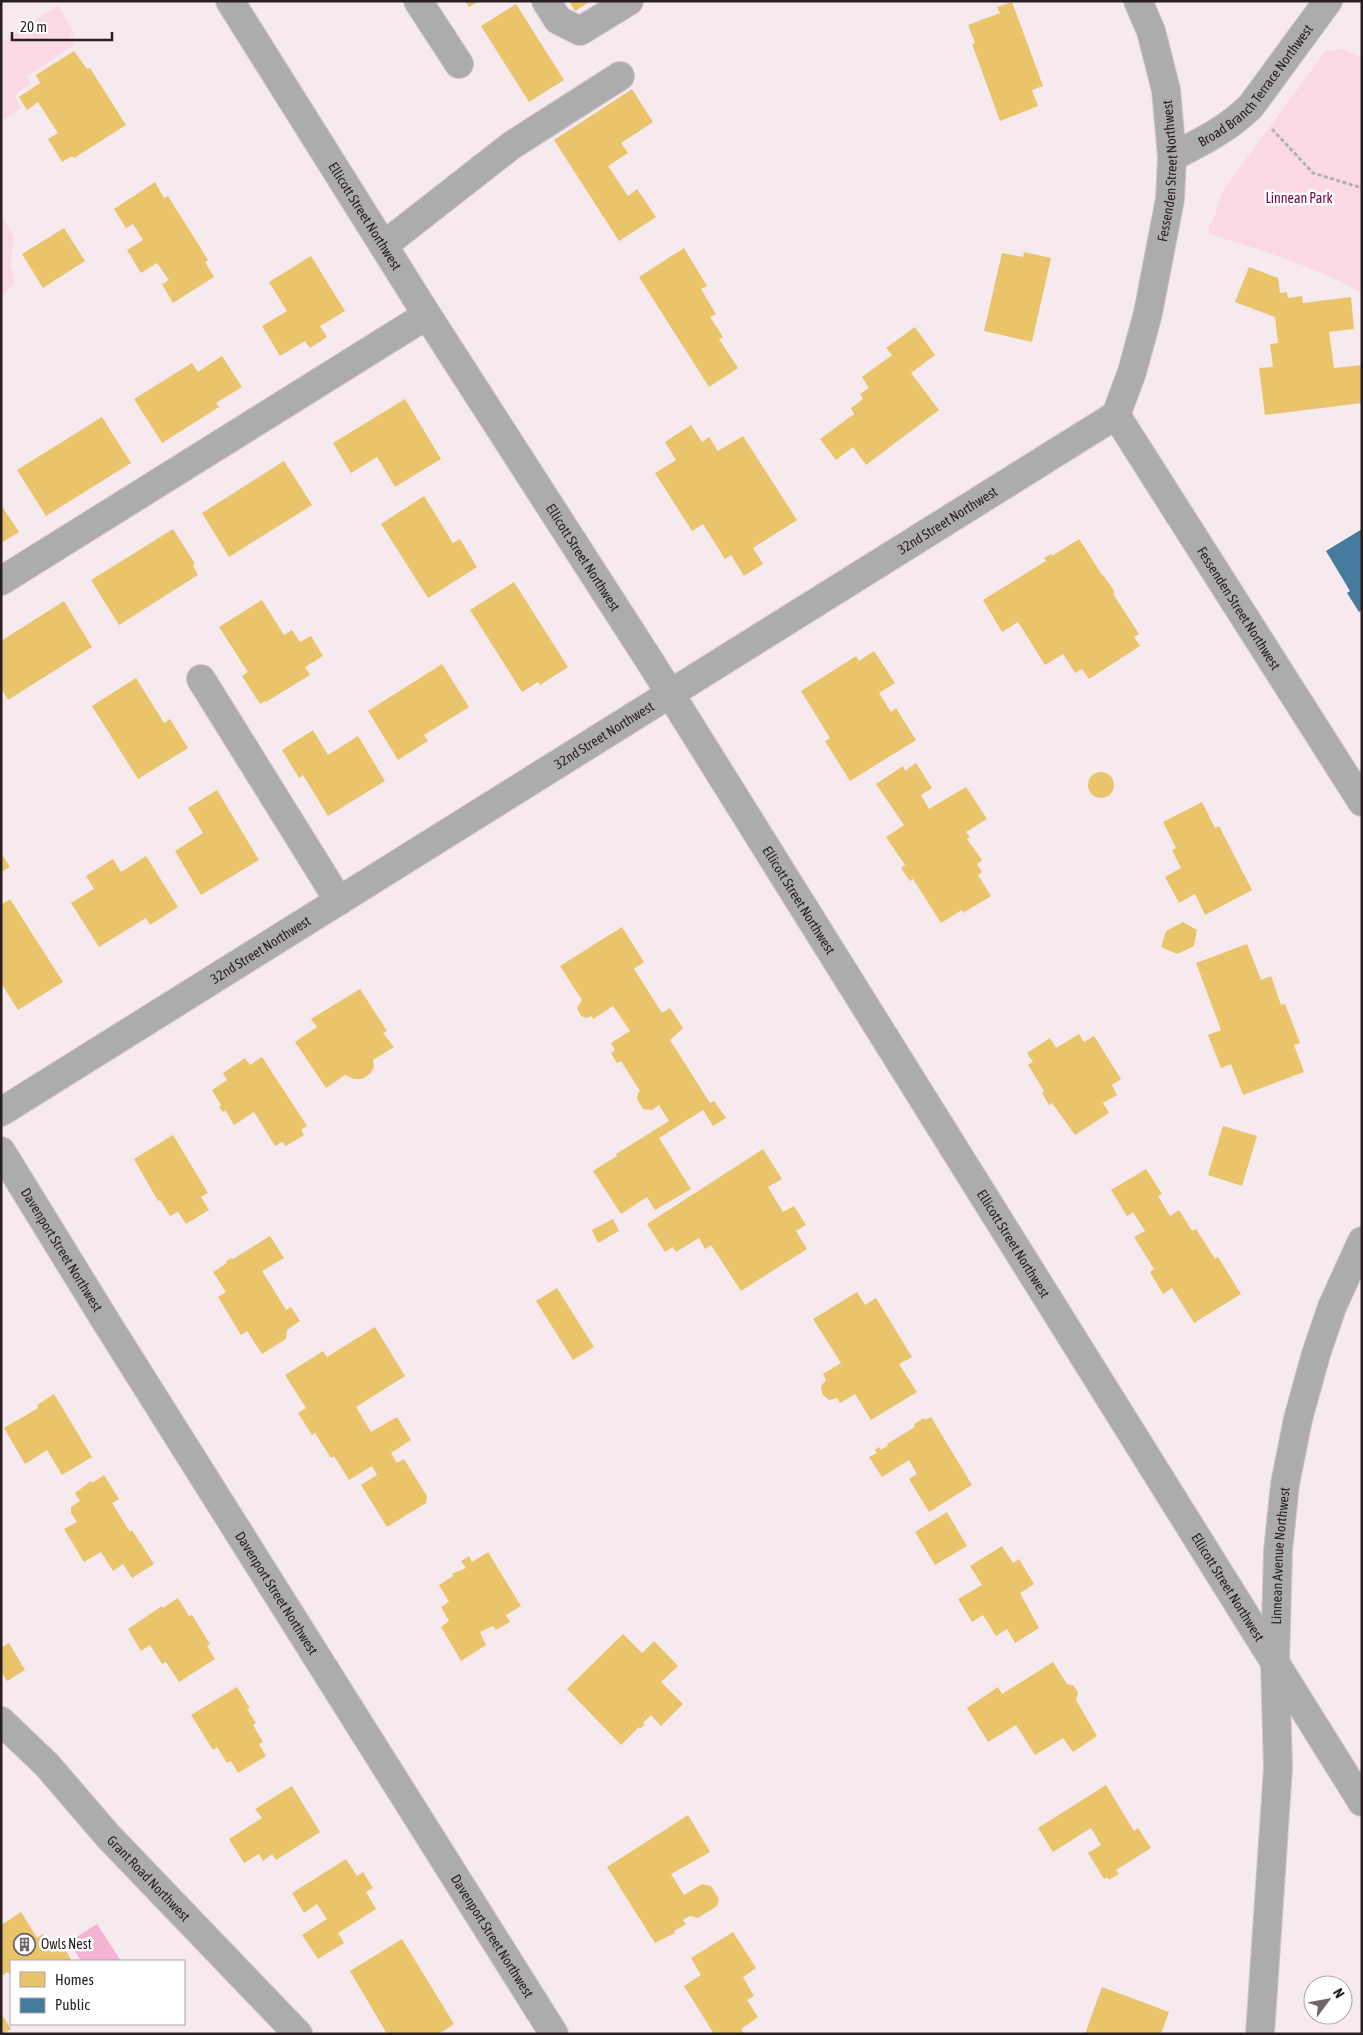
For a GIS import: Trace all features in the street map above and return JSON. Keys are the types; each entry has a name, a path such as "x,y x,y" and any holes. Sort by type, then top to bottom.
{"street":[{"name":"Ellicott Street Northwest","path":"230,1 670,694 1362,1802"},
{"path":"418,1 459,64"},
{"path":"546,1 558,20 580,31 629,1"},
{"name":"Fessenden Street Northwest","path":"1138,1 1151,31 1166,90 1172,157 1168,209 1148,312 1137,357 1116,415 1362,802"},
{"name":"Broad Branch Terrace Northwest","path":"1172,157 1219,133 1239,119 1251,106 1328,1"},
{"path":"384,246 512,145 620,76"},
{"path":"1,581 427,314"},
{"name":"32nd Street Northwest","path":"1,1112 1116,415"},
{"path":"201,679 339,901"},
{"name":"Davenport Street Northwest","path":"1,1151 110,1328 554,2034"},
{"name":"Linnean Avenue Northwest","path":"1260,2034 1278,1768 1275,1663 1280,1533 1285,1484 1298,1419 1316,1354 1329,1317 1362,1241"},
{"name":"Grant Road Northwest","path":"1,1721 47,1765 108,1836 298,2034"}],"path":[{"path":"1251,106 1314,172 1362,188"}],"green space":[{"path":"58,5 74,34 69,37 74,45 26,77 31,84 14,95 21,108 5,119 1,114 1,43"},
{"name":"Linnean Park","path":"1338,48 1362,57 1362,293 1306,267 1209,234 1210,230 1208,228 1214,218 1222,192 1326,50 1335,52"},
{"path":"1,214 14,237 10,264 15,282 1,298"}],"shaded area":[{"path":"97,1924 120,1960 80,1960 69,1942"}],"building: Homes":[{"path":"465,1 479,1 469,7"},
{"path":"569,1 591,1 575,11"},
{"path":"1012,2 1043,86 1032,90 1038,106 1000,121 972,44 975,43 968,25 1000,13 997,7"},
{"path":"516,4 564,80 529,102 481,26"},
{"path":"74,51 87,69 90,68 126,125 74,158 72,156 62,162 48,139 58,133 38,102 27,110 19,97 40,83 36,75"},
{"path":"632,89 653,122 621,143 628,153 608,166 628,196 637,189 656,217 619,241 554,140"},
{"path":"155,182 164,198 168,196 208,260 205,262 214,277 173,303 162,284 169,280 157,263 141,273 127,250 143,240 133,224 126,228 114,209"},
{"path":"64,228 85,261 43,288 22,254"},
{"path":"684,248 707,286 701,289 716,314 710,317 723,337 719,339 738,368 709,387 639,277"},
{"path":"1024,252 1051,258 1032,342 984,331 1002,253 1023,257"},
{"path":"311,256 345,311 320,326 327,337 310,348 305,341 280,356 262,326 287,311 269,282"},
{"path":"1249,267 1278,278 1280,293 1287,292 1288,298 1302,296 1303,303 1351,297 1354,329 1329,332 1334,368 1362,365 1362,403 1265,415 1259,368 1273,367 1270,344 1278,343 1275,317 1235,302"},
{"path":"915,327 935,355 911,373 939,410 866,465 853,447 836,460 820,439 854,414 851,408 863,399 860,394 869,388 862,377 892,355 886,348"},
{"path":"222,356 242,387 216,403 219,407 162,443 134,399 192,363 198,372"},
{"path":"405,399 441,459 395,487 377,457 351,473 333,443"},
{"path":"102,417 131,463 46,516 17,470"},
{"path":"691,425 702,442 709,437 718,451 743,436 797,520 753,548 763,564 744,576 731,555 725,559 703,524 692,531 655,473 676,460 665,442"},
{"path":"284,461 312,505 229,557 202,513"},
{"path":"424,496 453,543 460,539 477,567 428,598 381,524"},
{"path":"1,505 19,532 1,543"},
{"path":"173,529 195,564 193,566 198,575 119,625 91,580"},
{"path":"1079,539 1115,592 1113,594 1139,634 1134,637 1140,646 1089,679 1082,669 1075,673 1063,654 1045,665 1018,622 1002,632 983,600 1046,561 1044,558 1051,554 1052,556"},
{"path":"514,582 568,667 540,685 538,682 522,692 470,610"},
{"path":"262,600 284,635 292,630 300,642 311,636 323,656 305,667 310,675 260,704 242,676 248,672 219,627"},
{"path":"64,601 92,647 8,700 1,688 1,641"},
{"path":"874,651 895,683 879,693 891,712 896,708 916,740 850,781 825,741 830,738 801,691 856,656 859,661"},
{"path":"442,664 469,707 424,735 428,741 398,760 368,711"},
{"path":"136,678 164,723 170,719 188,748 138,779 92,706"},
{"path":"313,730 328,755 358,736 385,781 328,816 303,775 299,778 282,750"},
{"path":"916,763 932,788 921,795 929,809 966,787 987,819 966,832 970,837 967,839 982,860 977,864 982,872 978,875 991,896 963,913 962,910 941,923 913,879 910,881 901,868 905,865 886,837 904,825 876,784 903,766 905,771"},
{"path":"1101,772 1111,775 1114,785 1111,795 1101,798 1091,795 1088,785 1091,775"},
{"path":"217,790 259,860 201,895 175,851 203,833 188,808"},
{"path":"1202,802 1215,828 1219,826 1252,890 1205,915 1195,894 1179,903 1165,877 1181,868 1172,850 1176,848 1163,822"},
{"path":"1,853 10,867 1,872"},
{"path":"146,856 178,907 150,925 146,918 99,947 71,903 94,889 86,876 113,859 121,872"},
{"path":"10,899 63,982 18,1010 1,983 1,905"},
{"path":"1183,922 1197,930 1194,946 1177,954 1161,947 1166,931"},
{"path":"622,927 644,962 634,969 662,1013 670,1008 683,1028 670,1040 710,1103 714,1101 726,1118 713,1126 703,1110 659,1138 691,1189 655,1210 647,1197 621,1214 593,1171 617,1156 616,1154 669,1121 659,1105 652,1110 643,1109 637,1099 640,1091 621,1061 617,1063 611,1053 615,1050 611,1043 630,1031 613,1006 593,1019 592,1016 586,1018 581,1016 577,1008 582,1000 560,966"},
{"path":"1247,944 1261,980 1271,976 1281,1005 1285,1004 1300,1043 1294,1045 1304,1072 1243,1095 1231,1064 1221,1068 1208,1035 1221,1030 1196,963"},
{"path":"360,989 387,1031 383,1033 394,1047 373,1060 374,1067 371,1073 362,1079 354,1079 345,1075 326,1088 295,1042 317,1027 311,1019"},
{"path":"1079,1034 1084,1042 1094,1036 1121,1079 1112,1085 1117,1095 1103,1103 1109,1113 1075,1135 1052,1103 1049,1105 1042,1093 1044,1091 1028,1065 1033,1062 1027,1053 1050,1038 1056,1048"},
{"path":"262,1057 307,1126 301,1130 304,1135 286,1146 282,1142 275,1146 254,1112 234,1125 225,1110 223,1112 219,1107 221,1105 212,1090 227,1080 223,1073 245,1058 250,1065"},
{"path":"1223,1126 1257,1136 1242,1186 1208,1175"},
{"path":"173,1135 208,1193 201,1197 209,1210 186,1224 178,1212 170,1216 160,1200 158,1201 134,1159"},
{"path":"763,1149 782,1179 768,1187 783,1212 794,1206 806,1225 796,1231 807,1249 741,1291 711,1245 705,1249 699,1238 676,1252 673,1247 665,1252 647,1224"},
{"path":"1146,1169 1162,1194 1158,1196 1170,1216 1179,1210 1192,1231 1196,1229 1215,1259 1218,1257 1241,1294 1194,1323 1172,1288 1163,1294 1150,1272 1154,1269 1134,1237 1145,1231 1133,1212 1127,1216 1111,1190"},
{"path":"613,1219 619,1231 598,1243 592,1230"},
{"path":"270,1236 284,1258 262,1271 286,1310 291,1307 300,1321 287,1330 286,1339 262,1354 247,1331 241,1335 218,1297 226,1292 213,1272 227,1263 226,1261 233,1259"},
{"path":"557,1288 594,1347 573,1360 536,1301"},
{"path":"857,1292 865,1305 876,1298 912,1357 899,1364 917,1392 871,1420 855,1394 840,1403 837,1398 829,1400 822,1394 821,1386 826,1380 823,1374 841,1363 813,1319"},
{"path":"375,1327 405,1376 356,1407 371,1432 397,1417 411,1440 391,1453 397,1463 404,1459 427,1496 426,1503 387,1527 361,1485 377,1475 372,1466 349,1480 334,1456 331,1458 315,1433 312,1435 298,1413 306,1408 285,1375 323,1351 327,1357"},
{"path":"54,1394 92,1457 62,1475 47,1450 25,1464 4,1428 38,1408 37,1405"},
{"path":"931,1417 972,1485 929,1512 909,1479 917,1474 909,1460 882,1477 869,1457 877,1453 875,1450 879,1447 881,1450 887,1444 915,1427 914,1424 924,1418 925,1420"},
{"path":"104,1475 119,1499 112,1503 130,1532 132,1530 154,1564 132,1578 123,1564 113,1571 101,1552 84,1562 64,1529 77,1522 71,1513 71,1507 80,1501 75,1493 91,1481 92,1483"},
{"path":"947,1512 967,1546 935,1565 915,1532"},
{"path":"1002,1546 1013,1563 1019,1559 1034,1584 1020,1593 1039,1628 1015,1643 1007,1629 996,1636 983,1615 972,1622 958,1599 982,1585 970,1566"},
{"path":"488,1552 521,1606 506,1615 510,1622 496,1630 493,1626 480,1632 486,1645 461,1661 441,1627 449,1621 441,1607 449,1602 439,1585 453,1576 452,1574 466,1568 461,1561 469,1556 472,1562"},
{"path":"178,1598 189,1616 192,1615 210,1644 207,1646 215,1659 179,1682 166,1662 162,1664 150,1645 141,1651 128,1629 162,1606 163,1608"},
{"path":"623,1634 642,1653 654,1641 678,1666 661,1682 683,1704 661,1726 651,1715 640,1729 639,1727 621,1745 567,1689"},
{"path":"9,1643 25,1670 7,1681 1,1672 1,1648"},
{"path":"1053,1662 1067,1684 1073,1685 1078,1692 1076,1700 1097,1736 1073,1752 1063,1738 1035,1755 1016,1725 988,1742 967,1708 998,1687 1002,1694"},
{"path":"237,1687 250,1708 247,1709 256,1723 253,1725 263,1742 259,1744 266,1756 238,1773 231,1761 227,1763 217,1747 213,1750 191,1715"},
{"path":"1106,1785 1134,1831 1138,1828 1151,1848 1116,1870 1119,1874 1109,1880 1107,1877 1104,1879 1088,1853 1101,1845 1091,1828 1053,1852 1038,1828"},
{"path":"292,1786 320,1832 276,1860 272,1854 263,1861 259,1854 244,1863 229,1839 262,1818 255,1809"},
{"path":"688,1815 710,1852 671,1874 684,1895 702,1884 711,1886 719,1899 717,1906 698,1918 690,1916 683,1920 686,1924 674,1931 675,1933 655,1943 607,1867"},
{"path":"346,1859 357,1876 363,1872 373,1888 366,1892 376,1909 338,1933 344,1943 318,1959 302,1935 327,1919 317,1904 304,1913 292,1893"},
{"name":"Owls Nest","path":"21,1912 37,1938 43,1934 53,1949 66,1951 71,1960 10,1960 10,1975 8,1972 1,1976 1,1925"},
{"path":"733,1932 756,1968 743,1977 754,1996 747,2000 758,2017 741,2029 744,2034 714,2034 684,1986 701,1975 691,1958"},
{"path":"402,1939 454,2024 439,2034 387,2034 350,1971"},
{"path":"1102,1987 1169,2012 1161,2034 1085,2034"},
{"path":"1,2013 11,2029 3,2034 1,2034"}],"building: Public":[{"path":"1362,529 1362,610 1359,612 1347,593 1350,591 1326,551"}],"place":[{"name":"Owls Nest","path":"25,1944"}]}
